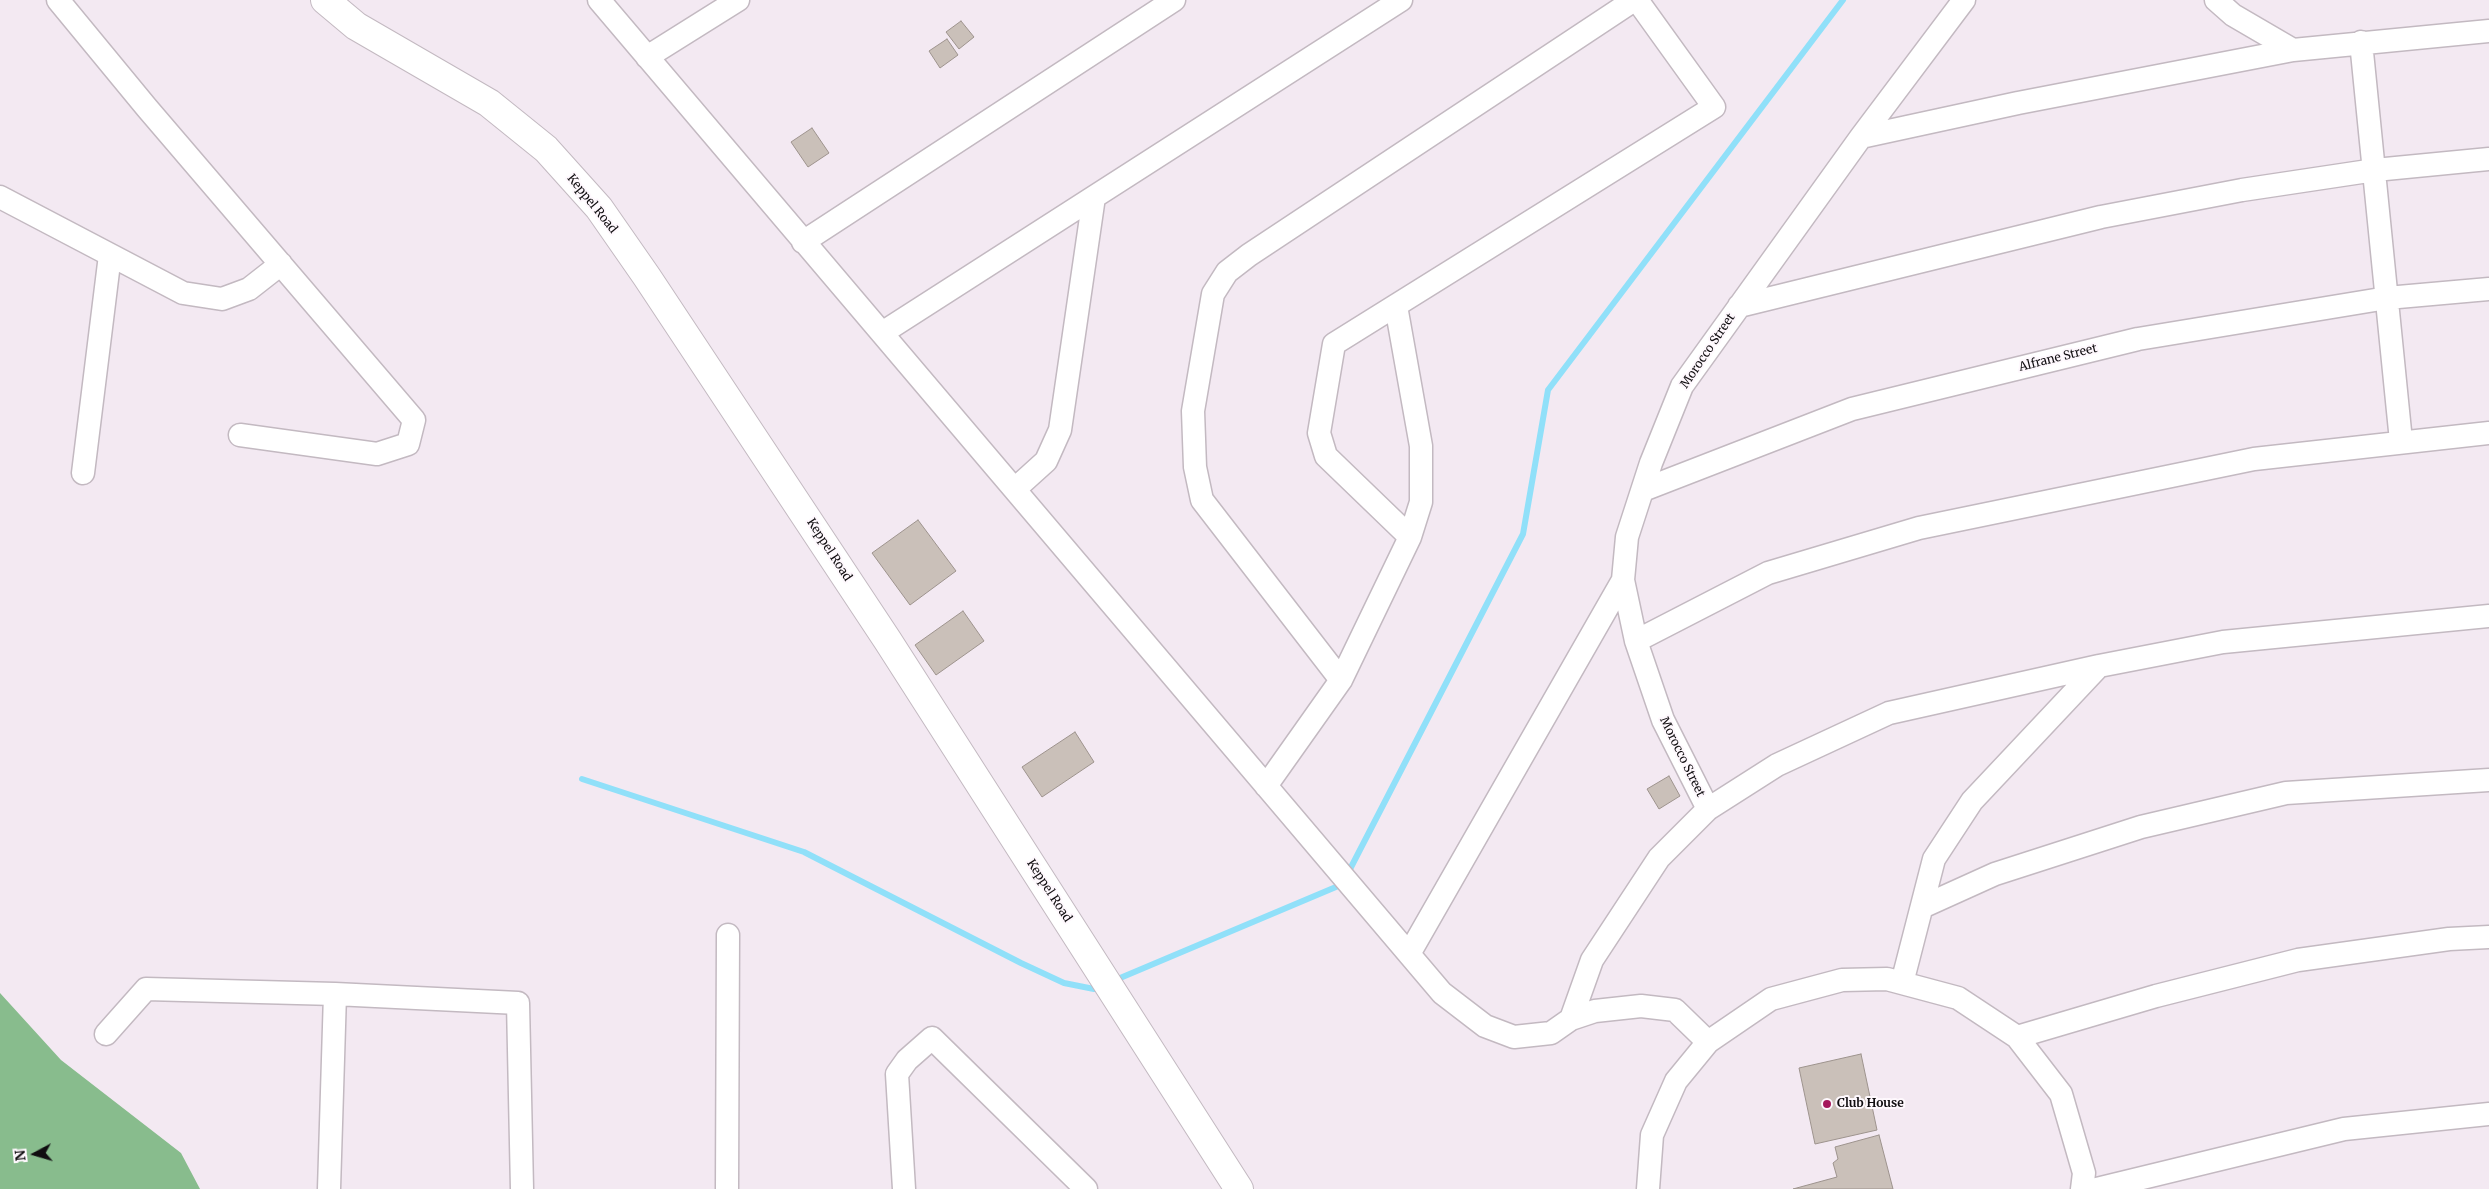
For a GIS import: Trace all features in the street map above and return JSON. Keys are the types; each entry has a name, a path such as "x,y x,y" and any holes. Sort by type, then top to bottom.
{"street":[{"path":"58,0 414,420 408,444 377,454 240,435"},
{"name":"Keppel Road","path":"325,0 356,26 490,103 546,150 599,208 888,640 1239,1189"},
{"path":"599,0 1015,489 1360,899 1442,993 1485,1026 1514,1037 1551,1033 1572,1019 1595,1011 1641,1006 1675,1010 1708,1042"},
{"path":"648,57 738,0"},
{"path":"803,242 1174,0"},
{"path":"882,333 1401,0"},
{"path":"1341,680 1202,500 1195,467 1193,411 1213,294 1227,272 1249,255 1635,0 1714,107 1334,344 1320,433 1326,456 1410,537"},
{"name":"Morocco Street","path":"1708,810 1663,720 1636,641 1624,580 1627,537 1651,463 1682,386 1861,137 1964,0"},
{"path":"2216,0 2233,15 2292,50"},
{"path":"1861,137 2018,103 2292,50 2489,31"},
{"path":"2361,42 2401,441"},
{"path":"1739,306 2101,217 2242,190 2374,170 2489,159"},
{"path":"0,196 183,293 222,299 249,289 281,264"},
{"path":"1015,489 1046,461 1060,430 1094,197"},
{"path":"83,473 110,255"},
{"name":"Alfrane Street","path":"1643,490 1852,409 2138,339 2387,298 2489,289"},
{"path":"1266,786 1341,680 1410,537 1421,502 1421,446 1396,306"},
{"path":"1636,641 1768,573 1919,528 2254,459 2401,441 2489,433"},
{"path":"1409,954 1624,580"},
{"path":"1572,1019 1592,960 1659,858 1708,810 1778,765 1889,712 2098,666 2223,642 2489,616"},
{"path":"1902,983 1934,859 1972,801 2098,666"},
{"path":"1922,907 1995,874 2132,830 2286,793 2489,780"},
{"path":"727,1189 728,935"},
{"path":"2017,1037 2156,996 2298,960 2449,939 2489,936"},
{"path":"1648,1189 1652,1135 1676,1081 1708,1042 1770,999 1842,980 1887,979 1958,998 2017,1037 2061,1094 2084,1174 2082,1189"},
{"path":"106,1034 146,989 335,994 518,1003 522,1189"},
{"path":"329,1189 335,994"},
{"path":"904,1189 897,1074 907,1060 932,1038 1086,1189"},
{"path":"2097,1189 2344,1129 2489,1114"}],"green space":[{"path":"0,993 61,1060 181,1153 200,1189 0,1189"}],"building":[{"path":"961,21 974,37 959,49 946,32"},
{"path":"947,39 958,55 940,68 929,51"},
{"path":"812,128 829,153 808,167 791,142"},
{"path":"918,520 956,571 910,605 872,553"},
{"path":"963,611 984,641 936,675 915,645"},
{"path":"1075,732 1094,762 1042,797 1022,767"},
{"path":"1669,776 1680,796 1659,809 1647,789"},
{"path":"1861,1054 1877,1130 1815,1144 1799,1068"},
{"path":"1879,1135 1893,1189 1793,1189 1837,1177 1833,1163 1838,1159 1835,1147"}],"waterway":[{"path":"1347,875 1523,534 1548,390 1843,0"},
{"path":"582,779 804,852 1064,983 1094,989 1101,986"},
{"path":"1113,981 1343,884"}],"place":[{"name":"Club House","path":"1827,1104"}]}
